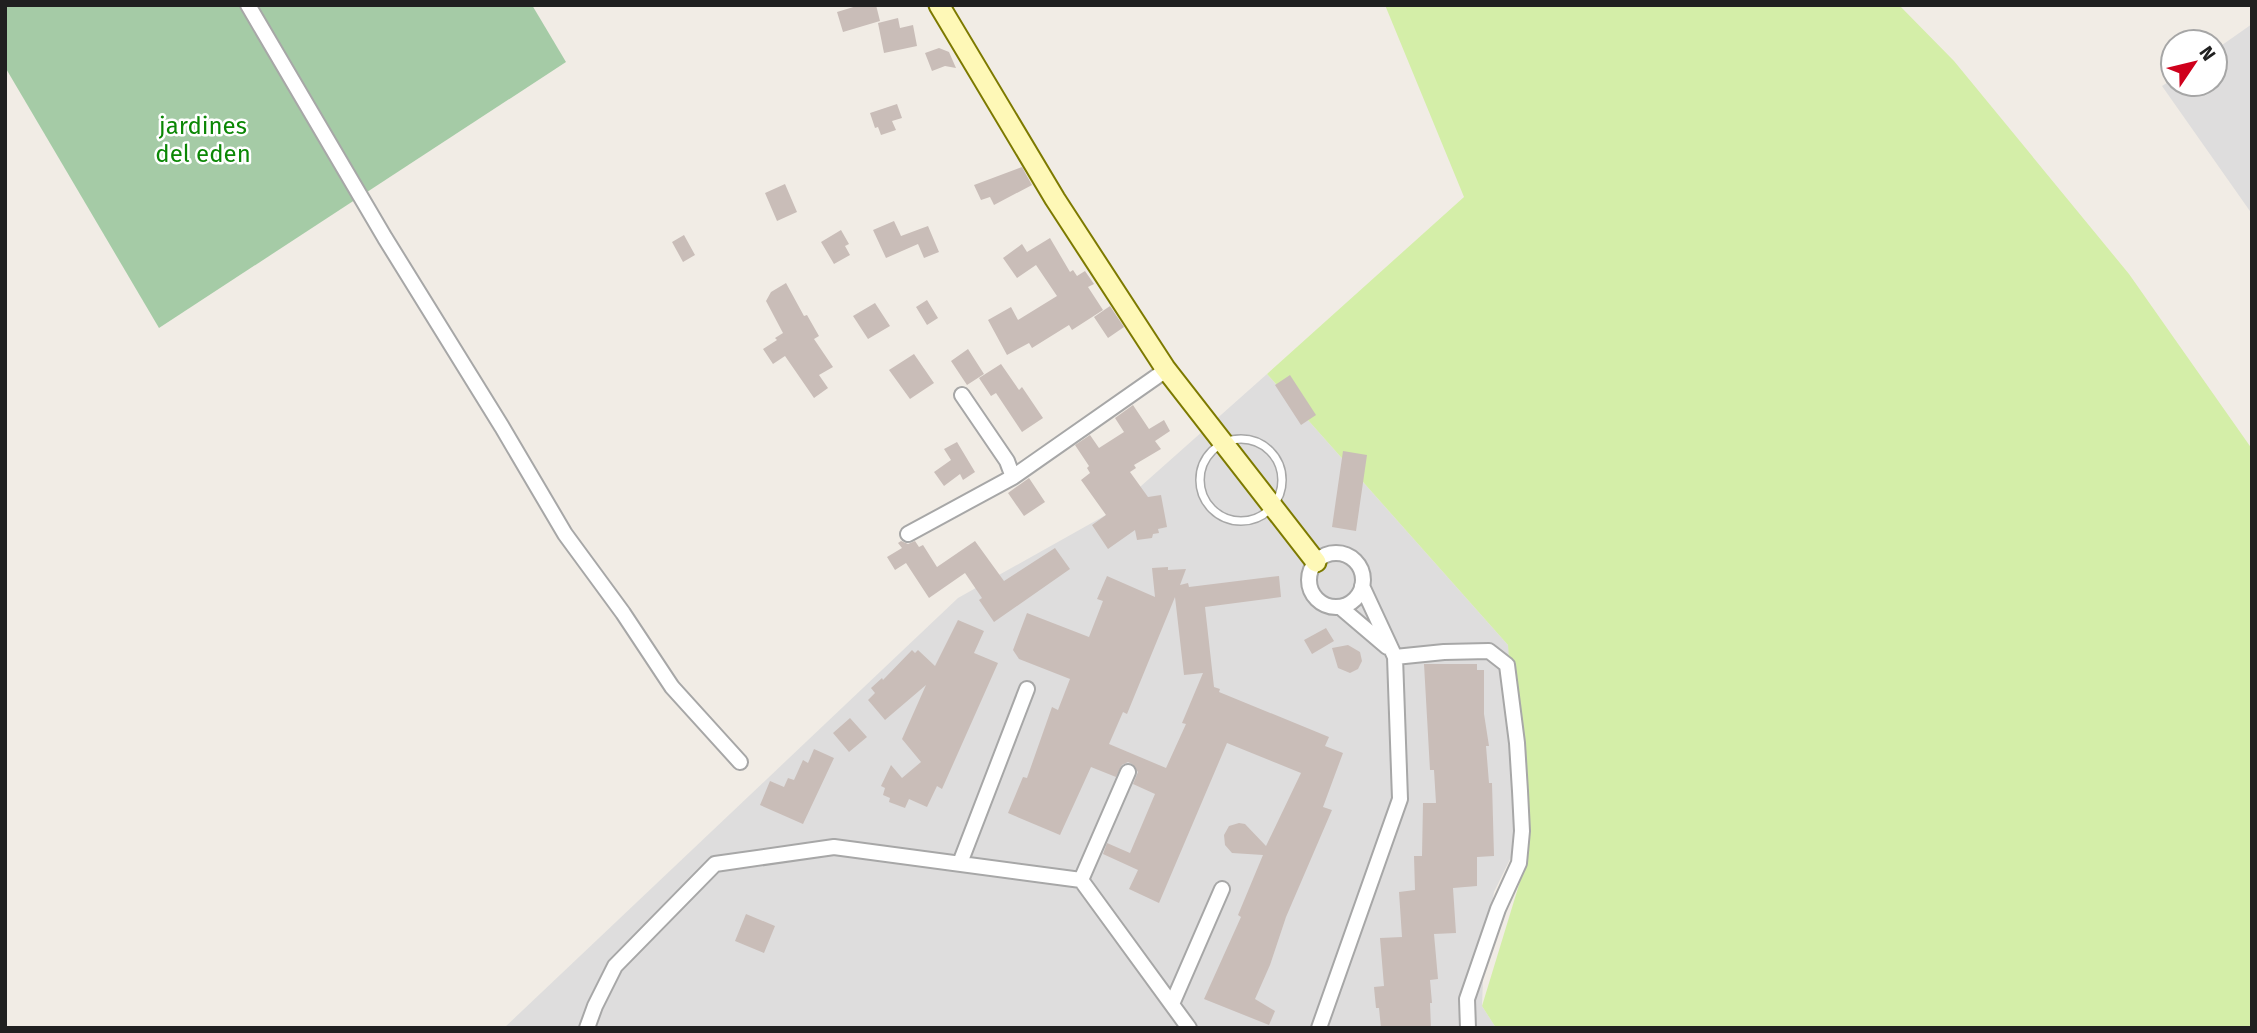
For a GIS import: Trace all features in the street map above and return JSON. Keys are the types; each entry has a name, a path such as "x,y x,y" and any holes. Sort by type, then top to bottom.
{"street":[{"path":"248,5 385,238 565,534 623,613 672,687 740,762"},
{"path":"939,5 1055,199 1166,370 1316,562"},
{"path":"908,534 1013,477 1166,370"},
{"path":"962,395 1007,461 1013,477"},
{"path":"1320,1028 1400,799 1392,653 1362,586 1361,571 1357,564 1345,555 1330,554 1316,562 1309,577 1312,593 1324,604 1340,607 1392,653 1489,651 1507,665 1520,791 1522,831 1519,863 1498,909 1467,999 1468,1028"},
{"path":"1340,607 1355,600 1362,586"},
{"path":"960,863 1027,689"},
{"path":"1082,880 1128,772"},
{"path":"587,1028 615,966 715,864 834,847 1082,880 1189,1028"},
{"path":"1172,1004 1223,889"}],"lane":[{"path":"1241,438 1254,440 1275,455 1281,467 1282,492 1266,514 1253,521 1225,519 1213,511 1204,499 1200,471 1206,458 1216,447 1224,444 1241,438"}],"shaded area":[{"path":"2252,24 2252,214 2170,98 2229,98 2229,40"},
{"path":"1267,374 1508,645 1526,757 1515,849 1494,892 1484,952 1482,1006 1496,1028 504,1028 958,598 1113,511"}],"green space":[{"name":"jardines del eden","path":"5,5 532,5 566,62 159,328 5,67"},
{"path":"1385,5 1899,5 1954,61 2129,274 2252,449 2252,1028 1496,1028 1482,1006 1525,865 1508,645 1267,374 1464,197"}],"building":[{"path":"860,5 876,5 880,21 843,32 837,12"},
{"path":"898,18 900,28 913,25 917,46 884,53 878,23"},
{"path":"939,48 949,52 956,68 945,66 932,71 925,53"},
{"path":"897,104 902,118 892,121 896,130 881,135 878,127 875,128 870,113"},
{"path":"1022,167 1032,185 994,205 990,197 981,200 974,185"},
{"path":"785,184 797,212 777,221 765,193"},
{"path":"894,221 901,236 928,226 939,252 924,258 918,244 886,258 873,230"},
{"path":"841,230 849,244 845,246 850,255 834,264 821,242"},
{"path":"684,235 695,255 683,262 672,242"},
{"path":"1050,238 1070,272 1073,270 1077,276 1085,271 1094,284 1088,287 1103,310 1072,330 1069,325 1032,348 1029,343 1007,355 988,320 1011,307 1018,320 1057,296 1036,265 1017,278 1003,258 1022,244 1027,252"},
{"path":"786,283 804,316 807,315 819,336 814,339 833,367 819,375 828,388 814,398 785,356 773,364 763,349 783,333 766,301 771,292"},
{"path":"927,300 938,318 927,325 916,307"},
{"path":"875,303 890,326 868,339 853,316"},
{"path":"1110,306 1124,327 1108,338 1094,317"},
{"path":"968,349 984,374 967,385 951,361"},
{"path":"914,354 934,383 910,399 889,370"},
{"path":"1001,364 1019,390 1022,387 1043,418 1022,432 996,393 991,396 979,378"},
{"path":"1290,375 1316,415 1301,425 1275,385"},
{"path":"1133,405 1149,429 1164,420 1170,431 1155,441 1161,449 1134,465 1136,468 1130,472 1148,497 1161,495 1167,527 1158,529 1159,533 1153,534 1152,538 1137,540 1135,530 1108,549 1092,525 1106,515 1081,480 1090,473 1087,468 1089,466 1075,445 1090,435 1099,448 1124,432 1115,418"},
{"path":"957,442 975,472 963,480 960,474 944,486 934,472 951,460 944,449"},
{"path":"1343,451 1367,455 1356,531 1332,527"},
{"path":"1029,478 1045,502 1024,516 1008,493"},
{"path":"901,541 908,544 915,541 919,547 923,545 937,567 975,541 1004,581 1055,548 1070,569 994,622 965,573 929,598 906,563 895,570 887,557 902,548 898,543"},
{"path":"1152,568 1186,569 1180,585 1188,583 1189,587 1279,576 1281,597 1205,607 1214,687 1220,689 1219,692 1329,737 1325,746 1343,753 1323,807 1332,810 1286,917 1255,999 1275,1011 1269,1025 1204,999 1241,917 1238,915 1263,855 1232,853 1225,845 1224,835 1229,826 1245,824 1266,846 1301,773 1227,743 1159,903 1129,889 1138,870 1103,854 1107,843 1130,853 1155,794 1133,784 1138,772 1132,764 1128,762 1122,765 1116,777 1091,767 1060,835 1008,813 1023,777 1027,778 1052,707 1058,710 1070,679 1019,659 1013,650 1027,613 1089,637 1103,601 1097,599 1107,576 1155,597","holes":["1175,597 1184,675 1203,673 1182,723 1186,724 1166,768 1109,744 1123,712 1127,714"]},
{"path":"958,620 984,631 974,653 998,663 942,789 937,786 927,807 909,799 905,808 889,802 890,798 883,795 885,788 881,786 891,765 902,778 921,762 902,739 926,685 885,720 868,700 875,693 871,688 882,678 883,680 912,650 915,653 918,650 935,666"},
{"path":"1326,628 1334,641 1312,654 1304,640"},
{"path":"1348,645 1360,652 1362,661 1358,669 1350,673 1338,668 1332,648"},
{"path":"1424,664 1477,664 1477,670 1484,670 1484,714 1489,746 1486,746 1489,783 1492,783 1494,856 1477,857 1477,886 1453,888 1456,933 1434,934 1438,979 1430,980 1431,1028 1381,1028 1374,987 1384,986 1380,938 1402,937 1399,892 1415,890 1414,856 1422,856 1423,803 1436,803 1434,770 1430,770"},
{"path":"850,718 867,737 849,752 833,733"},
{"path":"814,749 834,758 803,824 760,805 770,781 784,787 788,778 794,780 803,760 808,763"},
{"path":"746,914 775,926 764,953 735,941"}]}
